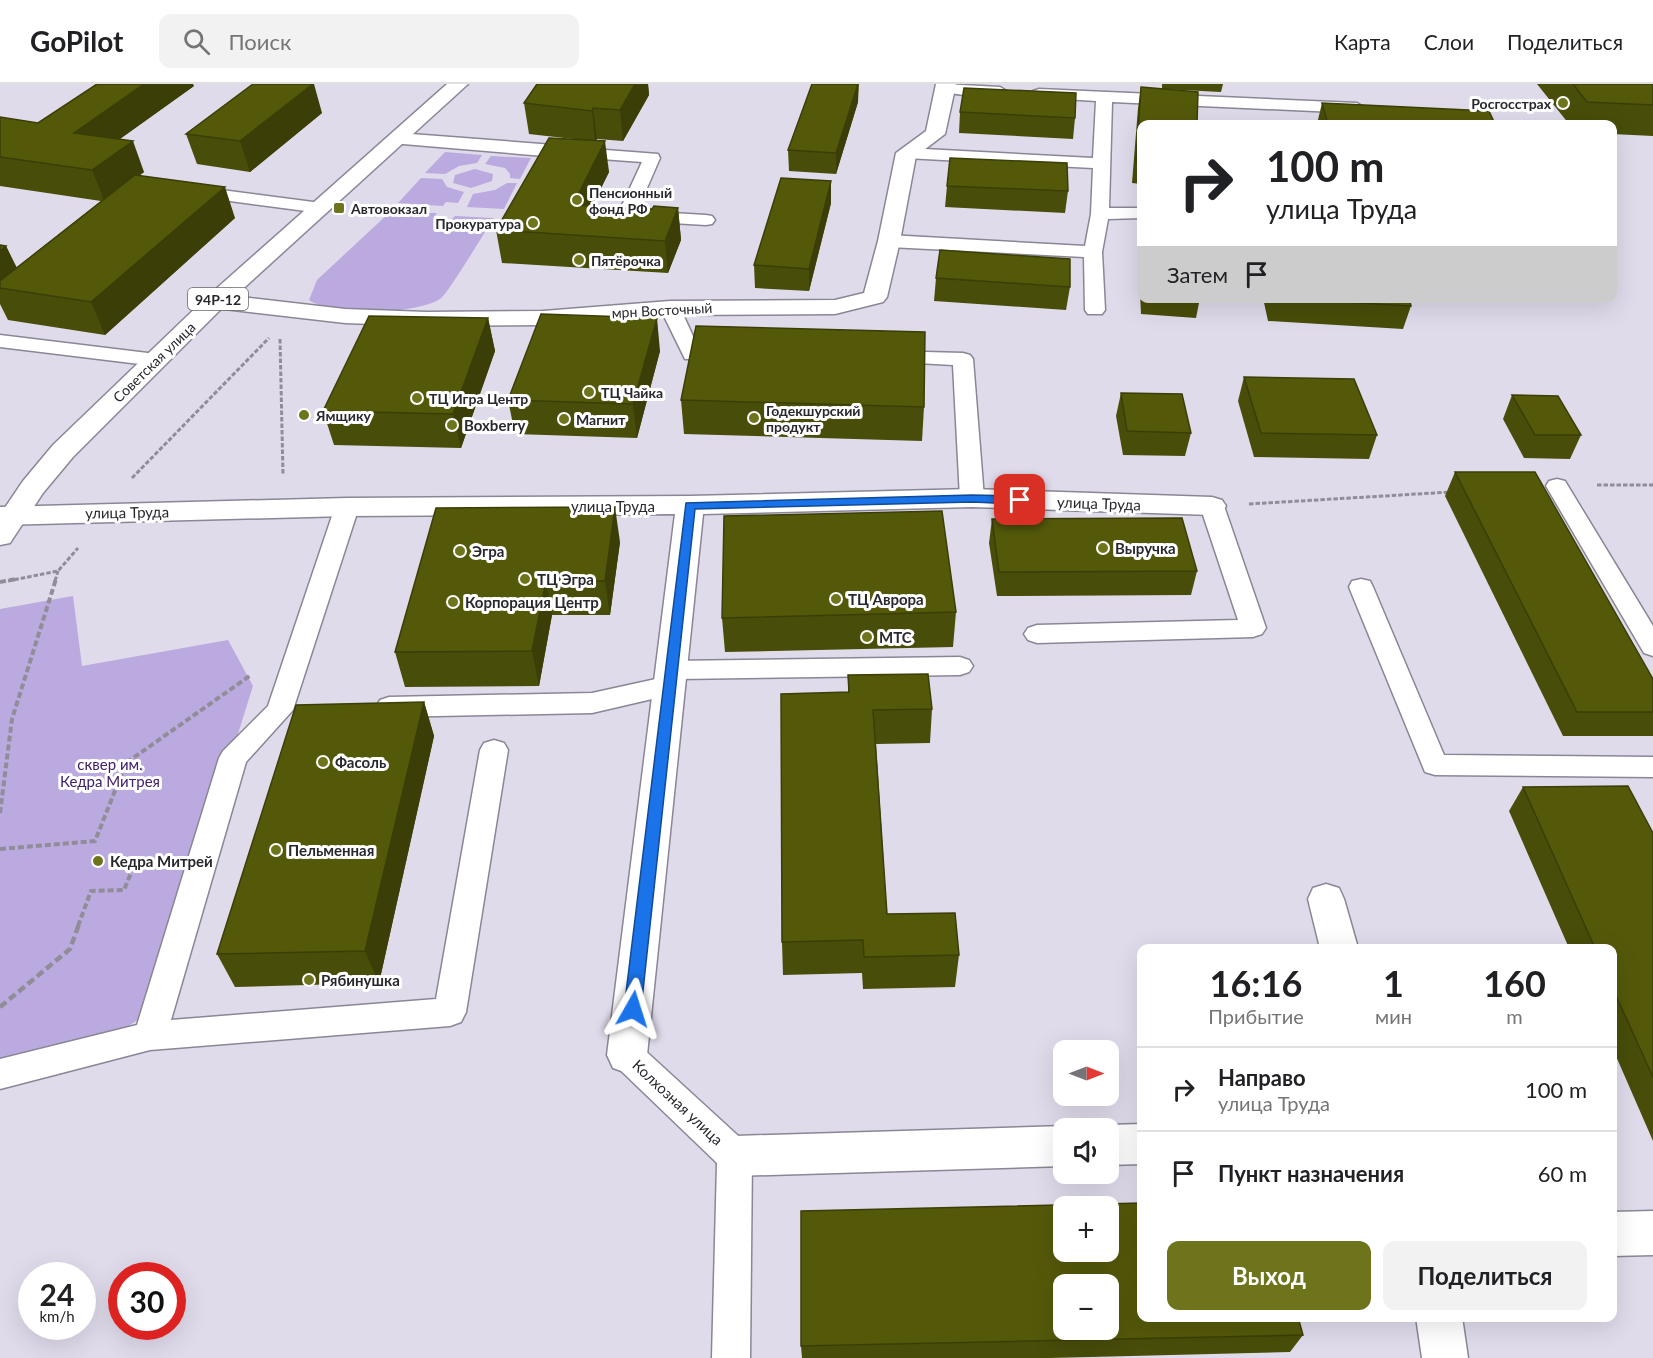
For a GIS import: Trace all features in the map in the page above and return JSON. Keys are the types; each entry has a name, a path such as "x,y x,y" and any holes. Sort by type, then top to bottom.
{"street":[{"name":"Советская улица","path":"5,522 63,451 216,301 458,84"},
{"path":"906,153 935,134 946,86"},
{"path":"398,139 580,153"},
{"name":"мрн Восточный","path":"216,301 288,318 345,316 426,319 543,318 670,308 835,307 875,297 889,241 906,153"},
{"name":"улица Труда","path":"5,522 109,513 347,507 690,505 972,498 1212,507"},
{"name":"Колхозная улица","path":"627,1055 690,505"},
{"path":"1326,898 1338,944"},
{"path":"1119,1145 1137,1144"},
{"name":"Колхозная улица","path":"735,1156 1053,1146"},
{"path":"1617,1234 1653,1233"},
{"path":"1440,1322 1445,1358"}],"lane":[{"path":"946,86 1104,98 1371,109"},
{"path":"1095,310 1093,252 1100,214 1104,98"},
{"path":"1256,104 1257,120"},
{"path":"580,153 652,158 626,216 706,220"},
{"path":"906,153 1101,163"},
{"path":"171,189 321,208"},
{"path":"1100,214 1137,213"},
{"path":"889,241 1093,252"},
{"path":"670,308 692,355 748,356"},
{"path":"0,341 156,360"},
{"path":"872,356 963,359 972,498"},
{"path":"1557,486 1651,636"},
{"path":"150,1036 233,758 292,710 303,638 347,507"},
{"path":"1037,634 1252,628 1212,507"},
{"path":"1361,587 1436,765 1653,767"},
{"path":"364,708 592,703 670,678 960,666"},
{"path":"0,1074 150,1036 450,1012 494,750"},
{"name":"Колхозная улица","path":"627,1055 735,1156"},
{"path":"731,1358 735,1156"}],"path":[{"path":"283,481 288,318"},
{"path":"0,813 12,719 58,571 109,513 122,489 288,318"},
{"path":"1557,486 1653,485"},
{"path":"1212,507 1462,491"},
{"path":"0,582 58,571"},
{"path":"0,849 95,841 126,763 303,638"},
{"path":"0,1007 70,950 91,891 124,890 135,866 201,862"}],"green space":[{"path":"445,152 482,155 477,163 459,166 445,174 425,173"},
{"path":"491,156 531,158 520,179 510,178 505,168 485,164"},
{"path":"475,169 493,174 492,181 471,188 453,183 455,175"},
{"path":"421,178 442,179 447,187 464,192 458,203 446,202 443,206 398,203"},
{"path":"507,183 517,183 504,209 467,207 473,194 495,190"},
{"path":"390,212 437,213 434,217 451,220 455,216 494,218 440,299 412,308 374,312 336,309 309,300 317,280"},
{"name":"сквер им. Кедра Митрея","path":"73,596 82,666 228,640 253,686 151,1011 124,1029 0,1062 0,609"}],"building":[{"path":"97,84 144,84 74,133 133,141 92,170 0,157 0,117 38,123"},
{"path":"253,84 313,84 240,141 186,134"},
{"path":"537,84 635,84 620,110 593,108 592,111 524,103"},
{"path":"812,84 858,84 836,153 788,150"},
{"path":"1573,84 1653,84 1653,105 1587,102"},
{"path":"1141,87 1198,92 1197,120 1139,120"},
{"path":"964,88 1076,93 1075,118 960,112"},
{"path":"1322,103 1489,111 1493,120 1327,120"},
{"path":"549,138 605,141 573,205 678,208 665,241 496,230"},
{"path":"950,158 1067,163 1068,191 947,186"},
{"path":"135,175 225,187 91,302 0,288 0,281"},
{"path":"781,178 831,181 809,269 754,265"},
{"path":"940,250 1070,259 1070,287 936,278"},
{"path":"1360,303 1410,303 1411,306"},
{"path":"541,314 657,318 633,404 508,400"},
{"path":"369,316 488,318 453,414 323,411"},
{"path":"696,326 925,332 924,407 681,400"},
{"path":"1244,377 1354,379 1377,435 1261,433"},
{"path":"1121,393 1182,394 1191,433 1127,431"},
{"path":"1512,395 1558,396 1581,435 1535,435"},
{"path":"1455,472 1535,472 1653,679 1653,712 1577,712"},
{"name":"ТЦ Эгра","path":"615,507 605,581 546,581 532,651 395,652 436,508"},
{"name":"ТЦ Аврора","path":"942,511 956,612 722,618 724,516"},
{"path":"1182,518 1197,571 999,572 992,519"},
{"path":"928,674 932,709 873,710 887,914 955,913 959,955 864,957 863,940 782,942 781,694 849,692 848,675"},
{"path":"424,702 365,951 217,954 296,705"},
{"path":"1628,786 1653,833 1653,1077 1617,998 1617,944 1593,944 1523,787"},
{"path":"1137,1203 1137,1322 1299,1322 1303,1335 1119,1339 1119,1274 1053,1274 1053,1340 1075,1340 801,1346 801,1211 1053,1205 1053,1262 1119,1262 1119,1204"}],"place":[{"name":"Росгосстрах","path":"1563,103"},
{"name":"Пенсионный фонд РФ","path":"577,200"},
{"name":"Автовокзал","path":"339,208"},
{"name":"Прокуратура","path":"533,223"},
{"name":"Пятёрочка","path":"579,260"},
{"name":"ТЦ Чайка","path":"589,392"},
{"name":"ТЦ Игра Центр","path":"417,398"},
{"name":"Ямщику","path":"304,415"},
{"name":"Годекшурский продукт","path":"754,418"},
{"name":"Магнит","path":"564,419"},
{"name":"Boxberry","path":"452,425"},
{"name":"Выручка","path":"1103,548"},
{"name":"Эгра","path":"460,551"},
{"name":"ТЦ Эгра","path":"525,579"},
{"name":"ТЦ Аврора","path":"836,599"},
{"name":"Корпорация Центр","path":"453,602"},
{"name":"МТС","path":"867,637"},
{"name":"Фасоль","path":"323,762"},
{"name":"Пельменная","path":"276,850"},
{"name":"Кедра Митрей","path":"98,861"},
{"name":"Рябинушка","path":"309,980"}],"route":[{"path":"633,1009 690,505 972,498 1020,500"}]}
